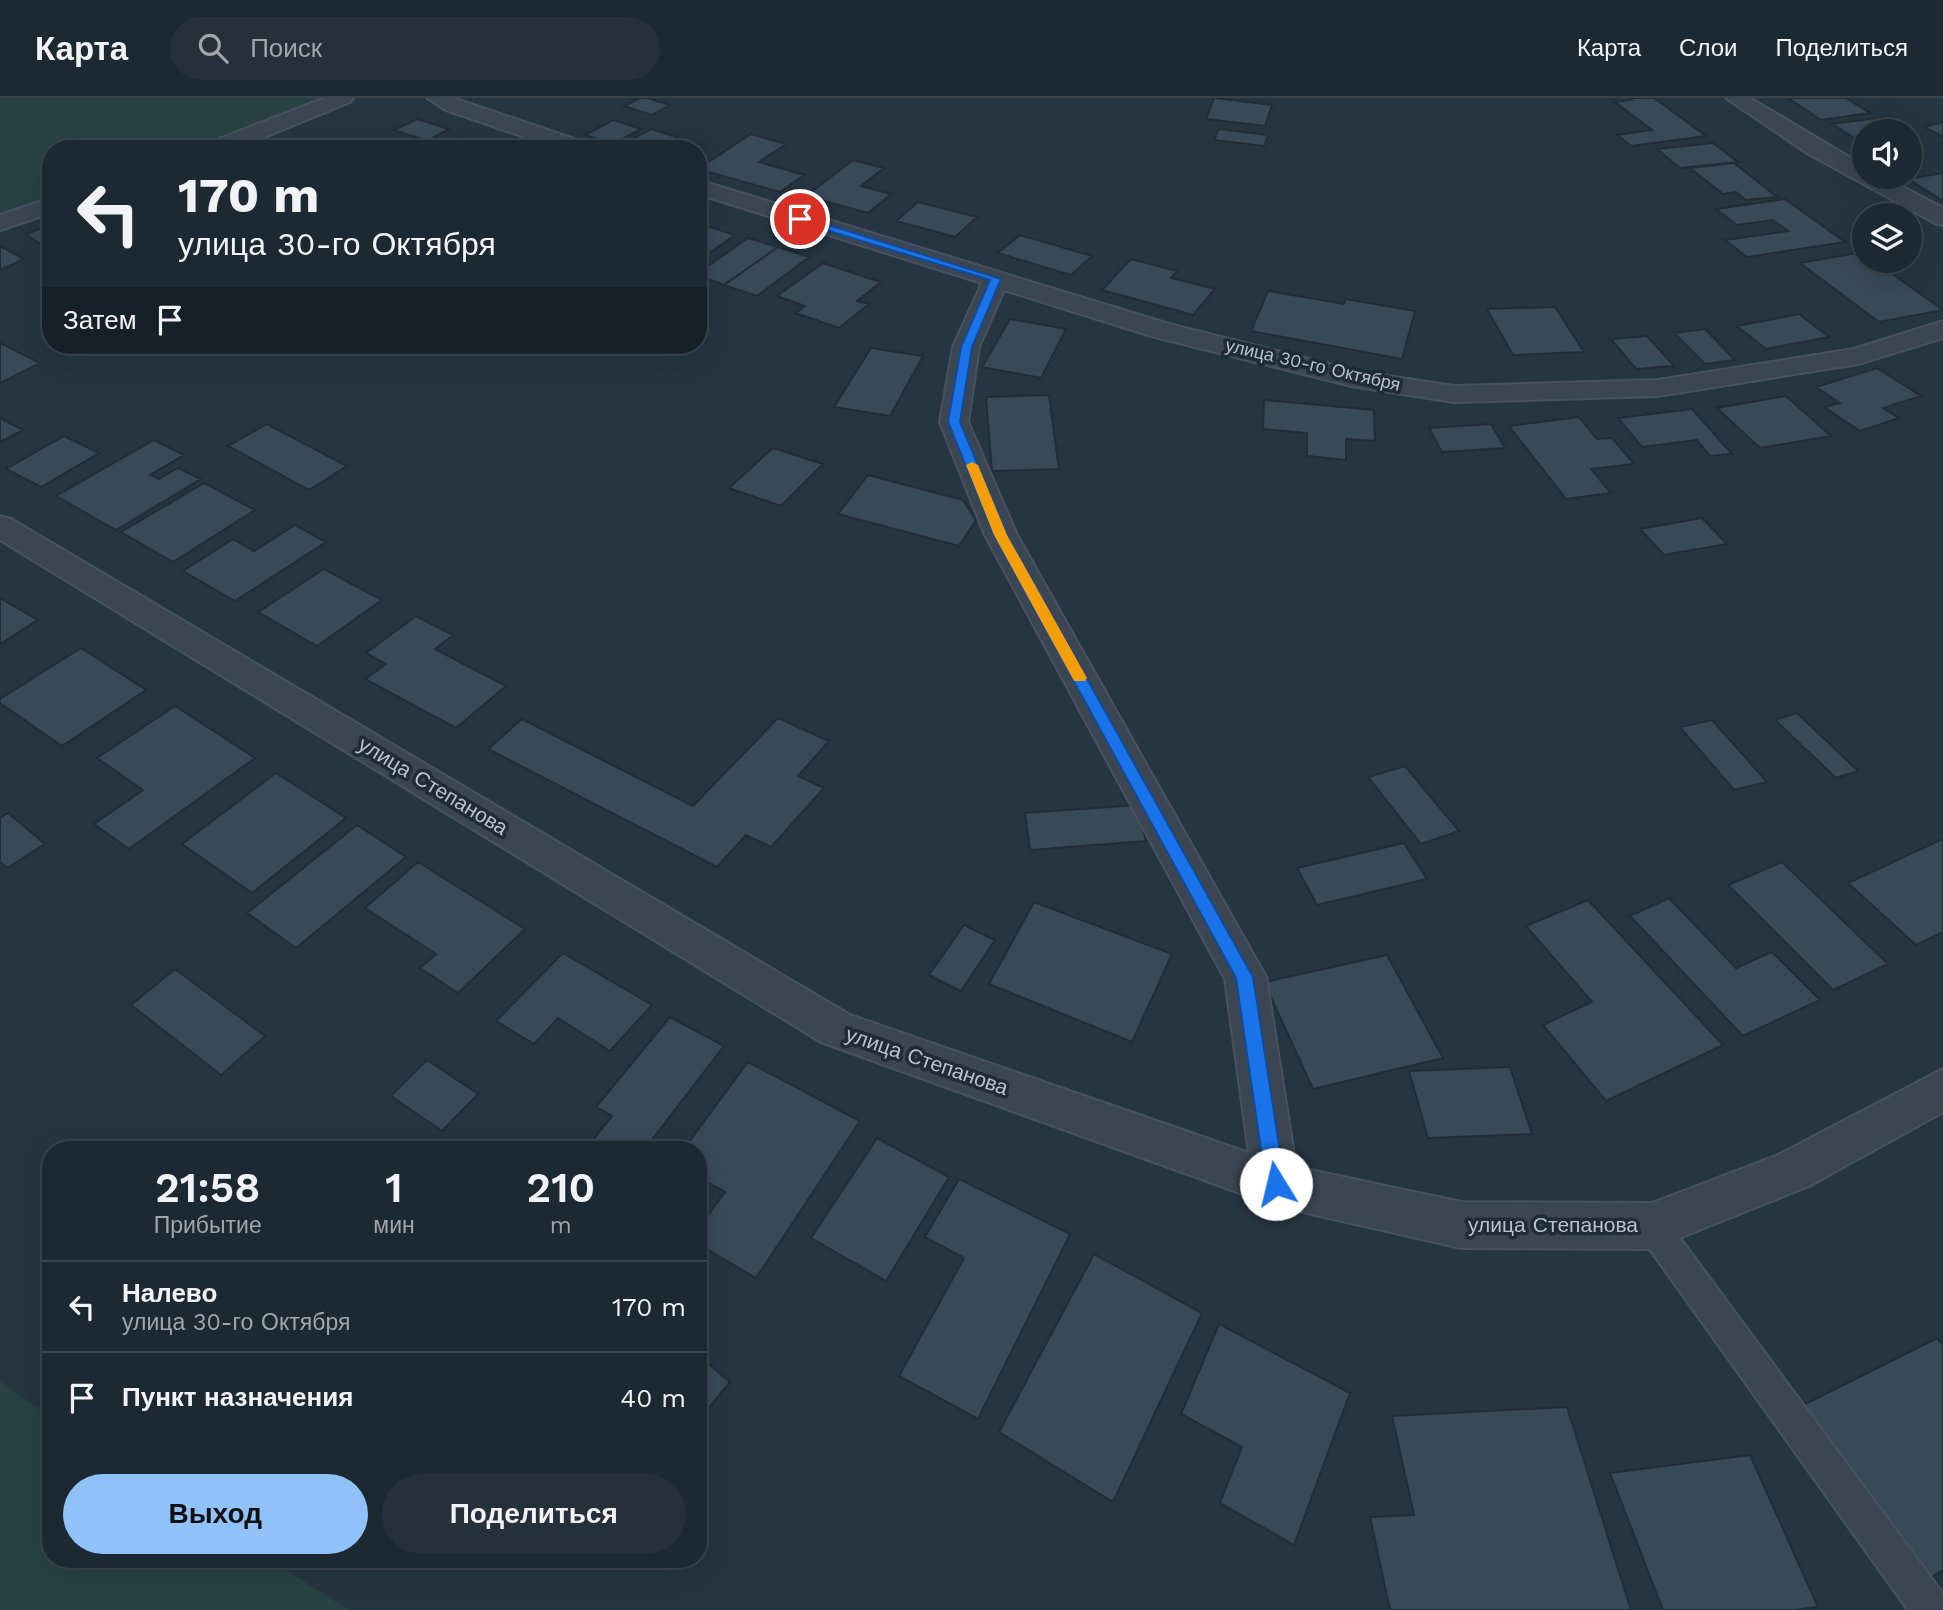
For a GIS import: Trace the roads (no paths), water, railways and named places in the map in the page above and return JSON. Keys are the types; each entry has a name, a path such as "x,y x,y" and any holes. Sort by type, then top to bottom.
{"street":[{"path":"240,140 343,98"},
{"path":"437,98 453,106 555,140"},
{"path":"1736,98 1815,149 1852,169"},
{"path":"1890,189 1943,218"},
{"name":"улица 30-го Октября","path":"707,190 1160,330 1362,380 1454,394 1658,388 1858,356 1943,329"},
{"path":"0,223 42,208"},
{"path":"996,279 966,347 954,422 1001,535 1245,977 1276,1184"},
{"name":"улица Степанова","path":"0,526 836,1029 1276,1184 1461,1225 1652,1226 1793,1171 1943,1089"}],"lane":[{"path":"1652,1226 1931,1610"}]}
